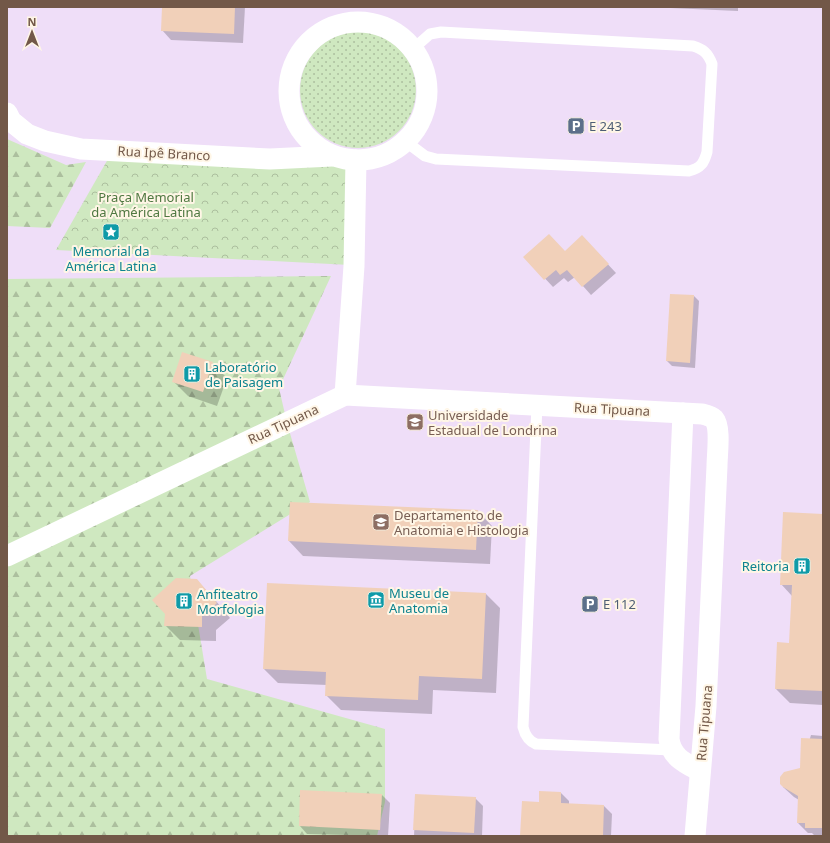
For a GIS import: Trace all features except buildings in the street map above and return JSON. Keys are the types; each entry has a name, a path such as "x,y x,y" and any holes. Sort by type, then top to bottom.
{"street":[{"path":"349,22 372,23 394,31 411,46 423,66 428,88 425,111 415,131 405,141 398,147 378,157 356,160 332,156 313,144 298,126 290,105 289,82 295,60 308,42 327,29 349,22"},
{"name":"Rua Ipê Branco","path":"7,113 11,121 27,134 66,147 81,149 270,159 332,156"},
{"path":"345,395 354,266 356,160"},
{"name":"Rua Tipuana","path":"7,556 345,395 702,414 710,416 716,422 718,433 706,706 695,836"},
{"path":"683,413 669,739 672,750 677,758 700,771"}],"lane":[{"path":"405,141 425,156 436,159 689,171 695,170 702,165 707,152 712,64 706,52 693,46 440,32 430,34 413,49"},
{"path":"537,405 524,732 528,740 536,744 672,750"}],"shaded area":[{"name":"Universidade Estadual de Londrina","path":"7,7 823,7 823,836 7,836"}],"green space":[{"path":"358,32 369,33 380,37 399,49 411,68 415,79 415,101 411,112 399,131 380,143 369,147 358,148 347,147 336,143 317,131 305,112 301,101 300,90 301,79 305,68 317,49 336,37 347,33"},
{"path":"7,139 66,165 86,162 50,228 7,226"},
{"name":"Praça Memorial da América Latina","path":"112,152 355,166 350,265 56,250"},
{"path":"331,276 279,388 287,423 310,502 190,576 207,679 385,729 385,802 377,836 7,836 7,279"}],"place":[{"name":"E 243","path":"576,126"},
{"name":"Memorial da América Latina","path":"111,232"},
{"name":"Laboratório de Paisagem","path":"192,374"},
{"name":"Universidade Estadual de Londrina","path":"415,422"},
{"name":"Departamento de Anatomia e Histologia","path":"381,522"},
{"name":"Reitoria","path":"802,566"},
{"name":"Museu de Anatomia","path":"376,600"},
{"name":"Anfiteatro Morfologia","path":"184,601"},
{"name":"E 112","path":"590,604"}]}
